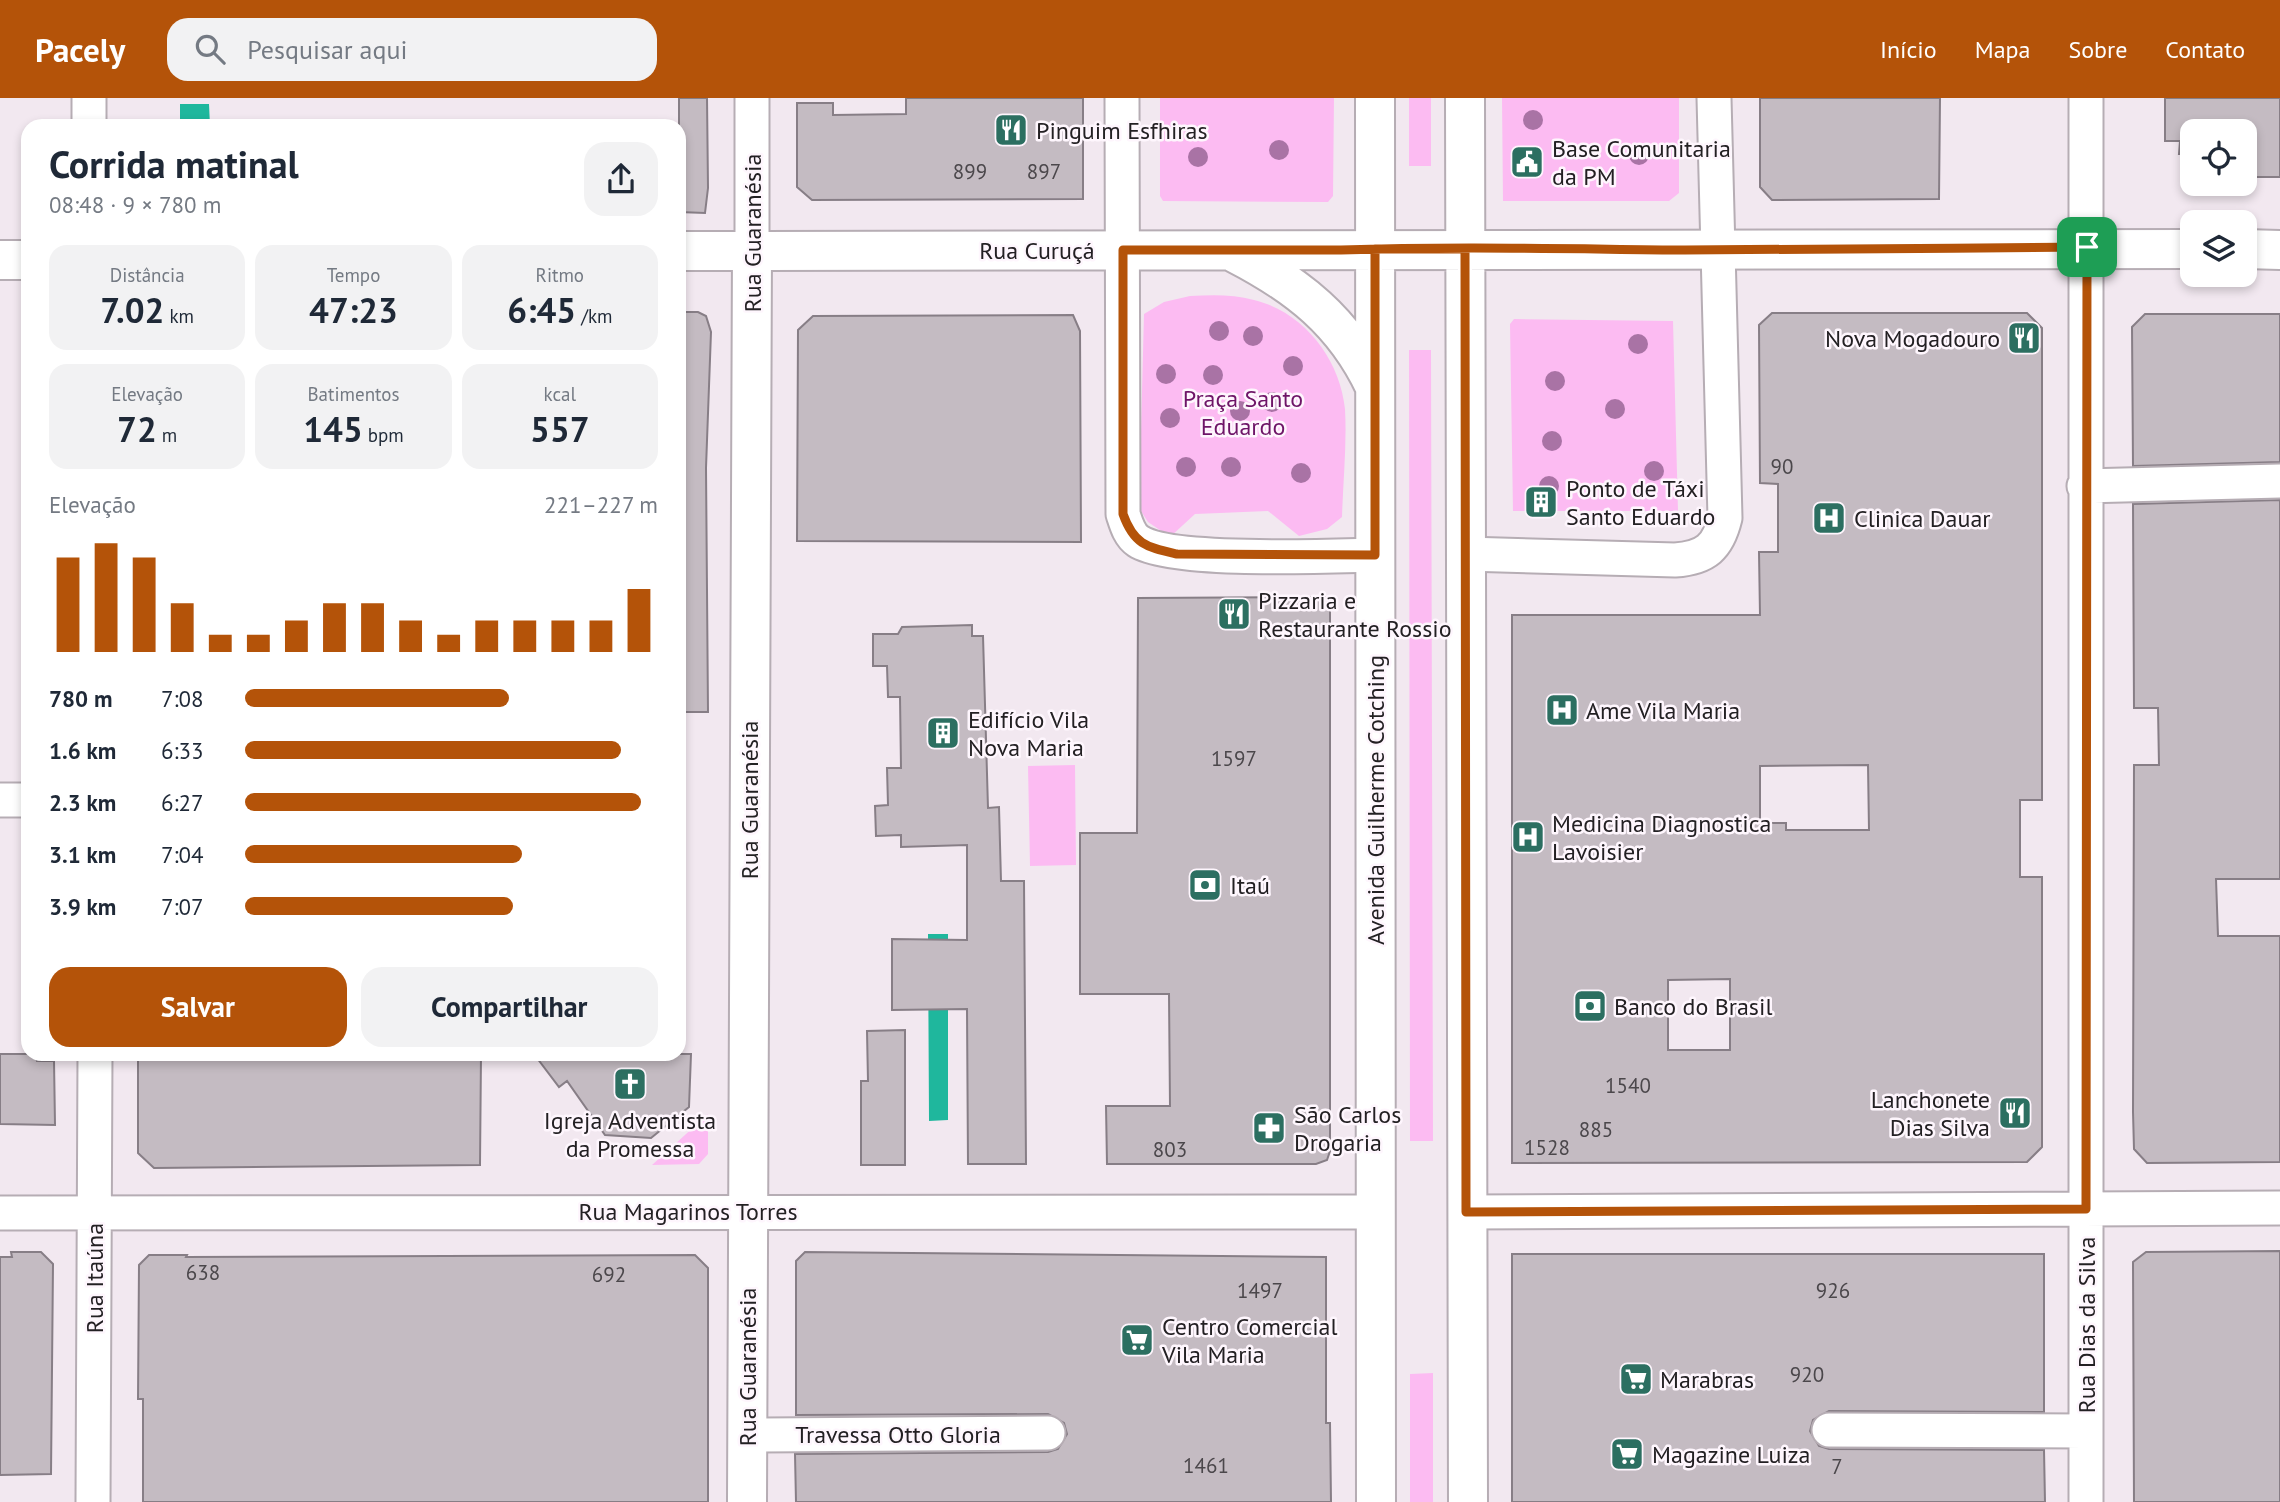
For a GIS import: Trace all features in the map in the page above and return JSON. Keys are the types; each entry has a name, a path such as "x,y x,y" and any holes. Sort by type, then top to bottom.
{"main road":[{"name":"Avenida Guilherme Cotching","path":"1375,98 1376,1502"},
{"path":"1465,98 1468,1502"},
{"name":"Rua Curuçá","path":"686,251 2180,249"},
{"path":"2257,249 2280,250"},
{"path":"1230,250 1302,292 1362,360 1375,387"},
{"name":"Rua Guaranésia","path":"747,1502 752,251"},
{"path":"0,260 21,260"}],"street":[{"path":"89,98 89,119"},
{"name":"Rua Guaranésia","path":"752,98 752,251"},
{"path":"1122,98 1123,514 1136,540 1177,554 1375,555"},
{"path":"1466,554 1675,560 1709,552 1717,544 1725,518 1714,98"},
{"name":"Rua Dias da Silva","path":"2086,98 2084,486 2087,1502"},
{"path":"2084,486 2280,481"},
{"path":"0,800 21,800"},
{"name":"Rua Itaúna","path":"93,1502 95,1061"},
{"path":"1466,1212 2280,1208"},
{"name":"Rua Magarinos Torres","path":"0,1213 747,1210 1376,1212"},
{"path":"1829,1430 2086,1431"},
{"name":"Travessa Otto Gloria","path":"748,1435 1048,1433"}],"green space":[{"path":"1160,98 1334,98 1333,196 1328,202 1163,201 1160,196"},
{"path":"1409,98 1431,98 1431,166 1409,166"},
{"path":"1502,98 1679,98 1679,193 1669,201 1503,201"},
{"name":"Praça Santo Eduardo","path":"1190,296 1238,297 1272,306 1303,327 1327,356 1342,390 1346,436 1342,517 1327,529 1299,536 1268,511 1195,514 1170,537 1148,522 1139,508 1144,314 1164,302"},
{"path":"1514,319 1673,321 1678,511 1513,511 1510,324"},
{"path":"1409,350 1431,350 1433,1141 1410,1141"},
{"path":"1075,765 1076,865 1030,866 1028,766"},
{"path":"708,1114 708,1154 699,1164 652,1165"},
{"path":"1433,1373 1433,1502 1410,1502 1410,1374"}],"shaded area":[{"path":"180,104 209,104 210,119 180,119"},
{"path":"928,934 948,934 948,1120 929,1121"}],"building":[{"path":"679,98 707,98 708,188 705,213 686,212 686,119 679,119"},
{"path":"906,98 1083,98 1083,199 812,200 797,187 797,103 833,103 833,115 906,114"},
{"path":"1760,98 1940,98 1939,199 1772,200 1760,187"},
{"path":"2165,98 2280,98 2280,177 2257,177 2257,119 2180,119 2180,141 2165,141"},
{"path":"686,312 698,312 706,316 711,332 706,468 708,712 686,712"},
{"path":"1772,313 2027,313 2042,328 2042,800 2020,800 2020,877 2042,877 2042,1147 2027,1162 1512,1163 1512,615 1760,615 1759,552 1778,552 1778,484 1760,483 1759,325","holes":["1868,765 1869,830 1786,830 1786,823 1760,823 1760,766","1730,979 1730,1050 1668,1050 1668,980"]},
{"path":"2145,314 2280,314 2280,462 2133,466 2132,327"},
{"path":"1073,315 1080,331 1081,542 797,541 798,330 813,316"},
{"path":"2280,500 2280,879 2216,879 2218,936 2280,936 2280,1162 2147,1163 2134,1149 2134,765 2159,765 2158,708 2134,708 2133,504"},
{"path":"1330,597 1330,1151 1327,1160 1316,1164 1107,1164 1106,1106 1170,1106 1169,994 1080,994 1080,833 1137,833 1138,598"},
{"path":"972,625 972,636 983,636 988,808 999,807 1001,881 1024,881 1026,1164 968,1164 967,1009 892,1010 892,939 967,940 967,845 901,847 901,835 876,836 875,806 888,805 887,768 901,768 900,697 888,697 887,666 873,666 873,634 898,634 902,627"},
{"path":"905,1030 905,1165 861,1165 861,1081 868,1081 867,1031"},
{"path":"0,1054 21,1054 21,1061 54,1061 55,1125 0,1124"},
{"name":"Igreja Adventista da Promessa","path":"686,1054 691,1054 689,1107 651,1138 605,1135 567,1081 559,1087 539,1061 686,1061"},
{"path":"138,1061 481,1061 480,1165 154,1168 138,1153"},
{"path":"2280,1251 2280,1502 2134,1502 2133,1262 2146,1252"},
{"path":"11,1252 41,1252 53,1264 51,1474 0,1475 0,1257 12,1257"},
{"path":"805,1252 1326,1257 1326,1423 1330,1423 1331,1502 796,1502 795,1454 1048,1452 1058,1449 1067,1434 1064,1423 1048,1414 796,1415 796,1261"},
{"path":"1512,1254 2044,1254 2044,1412 1829,1411 1813,1420 1810,1431 1819,1446 1829,1449 2044,1450 2045,1502 1512,1502"},
{"path":"149,1255 695,1255 708,1268 708,1502 143,1502 143,1399 138,1399 139,1265"}],"place":[{"name":"Pinguim Esfhiras","path":"1011,130"},
{"name":"Base Comunitaria da PM","path":"1527,162"},
{"name":"Nova Mogadouro","path":"2024,338"},
{"name":"Ponto de Táxi Santo Eduardo","path":"1541,502"},
{"name":"Clinica Dauar","path":"1829,518"},
{"name":"Pizzaria e Restaurante Rossio","path":"1234,614"},
{"name":"Ame Vila Maria","path":"1562,710"},
{"name":"Edifício Vila Nova Maria","path":"943,733"},
{"name":"Medicina Diagnostica Lavoisier","path":"1528,837"},
{"name":"Itaú","path":"1205,885"},
{"name":"Banco do Brasil","path":"1590,1006"},
{"name":"Igreja Adventista da Promessa","path":"630,1084"},
{"name":"Lanchonete Dias Silva","path":"2015,1113"},
{"name":"São Carlos Drogaria","path":"1269,1128"},
{"name":"Centro Comercial Vila Maria","path":"1137,1340"},
{"name":"Marabras","path":"1636,1379"},
{"name":"Magazine Luiza","path":"1627,1454"}],"route":[{"path":"2087,247 1716,250 1506,249 1375,249 1341,250 1123,250 1123,514 1128,529 1136,540 1177,554 1345,556 1375,555 1375,249 1465,249 1465,333 1466,1212 2086,1209 2084,486 2087,247"}]}
